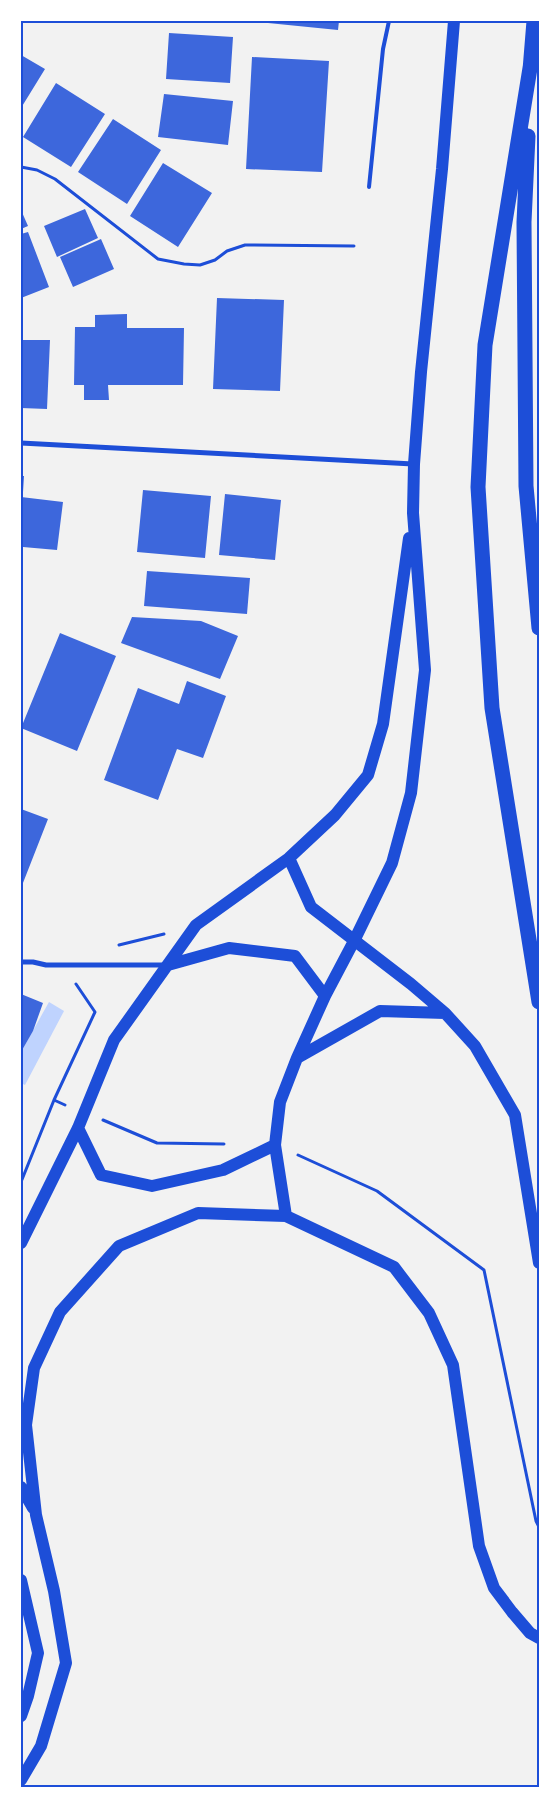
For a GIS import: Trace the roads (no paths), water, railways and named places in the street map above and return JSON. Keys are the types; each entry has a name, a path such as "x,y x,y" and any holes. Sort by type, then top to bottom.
{"highway":[{"path":"534,21 524,222 526,486 539,628"},
{"path":"531,62 485,345 478,487 492,708 539,1002"}],"main road":[{"path":"286,1216 275,1145 280,1102 297,1058 325,996 392,863 411,792 425,670 413,513 414,464 420,372 442,169 454,21"},
{"path":"21,1243 78,1128 114,1040 196,925 289,858 335,814 368,775 383,724 413,513"},
{"path":"289,858 311,907 411,984 445,1013 475,1046 515,1116 539,1263"},
{"path":"168,965 229,948 295,956 325,996"},
{"path":"297,1058 380,1011 445,1013"},
{"path":"78,1128 101,1175 152,1186 223,1170 275,1145"},
{"path":"21,1780 41,1746 66,1663 54,1591 36,1515 26,1425 34,1368 60,1312 119,1246 198,1213 286,1216 394,1267 429,1312 453,1365 479,1546 494,1588 530,1633 539,1638"},
{"path":"21,1487 36,1515"},
{"path":"21,1580 38,1653 28,1696 21,1716"}],"street":[{"path":"21,443 414,464"},
{"path":"21,962 46,965 168,965"}],"lane":[{"path":"369,187 382,49 389,21"}],"water":[{"path":"49,1002 64,1011 25,1085 21,1083 21,1052"}]}
